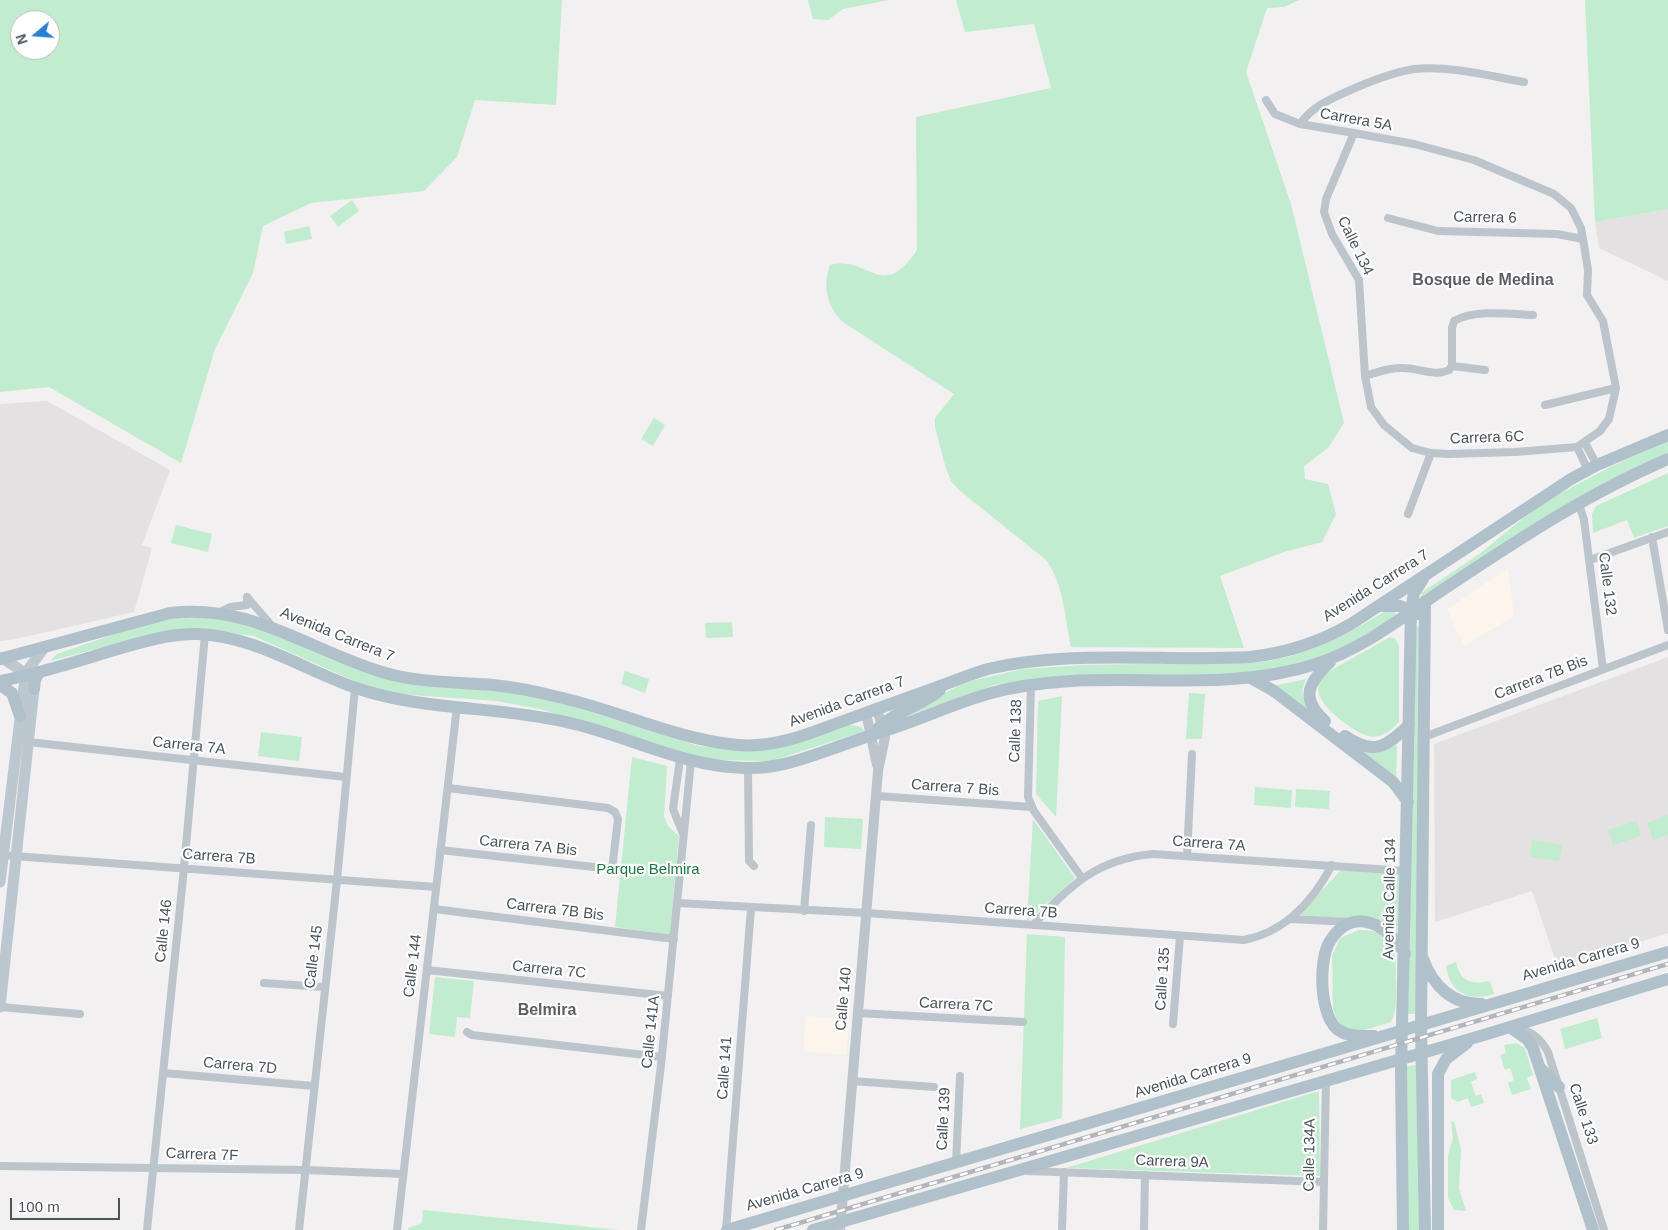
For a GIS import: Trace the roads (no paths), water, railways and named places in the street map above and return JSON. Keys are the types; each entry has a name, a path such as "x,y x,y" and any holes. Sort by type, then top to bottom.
{"main road":[{"name":"Avenida Carrera 7","path":"1,658 170,613 198,610 220,612 273,626 318,648 386,673 410,679 497,686 557,696 678,734 708,741 740,745 775,744 986,670 1040,662 1237,658 1268,655 1296,648 1333,634 1379,606 1540,498 1592,468 1668,435"},
{"path":"1409,724 1396,737 1383,745 1366,748 1354,742 1320,716 1310,704 1310,685 1319,672 1335,658 1516,540 1628,477 1668,460"},
{"name":"Avenida Calle 134","path":"1404,1230 1401,1058 1407,871 1411,610 1414,591 1427,574"},
{"path":"1425,601 1421,1026 1425,1230"},
{"path":"1379,606 1395,605 1411,610 1425,620"},
{"path":"0,681 26,676 169,636 205,634 258,646 355,688 411,702 502,710 572,723 686,760 748,769 791,763 872,735 883,727 894,714 926,701 946,684"},
{"path":"47,647 46,656 53,668"},
{"path":"0,882 1,855 26,676 31,664 47,647"},
{"path":"1,658 16,666 26,676 34,689"},
{"path":"883,727 981,696 1031,685 1251,678 1299,669 1335,658"},
{"path":"0,1007 34,680 39,672"},
{"path":"1251,678 1274,691 1393,782 1408,802"},
{"path":"0,685 12,693 20,716"},
{"path":"1386,1036 1354,1035 1340,1031 1328,1016 1324,1002 1324,954 1329,942 1338,932 1357,922 1380,926 1394,938 1405,954"},
{"name":"Avenida Carrera 9","path":"727,1230 1668,952"},
{"path":"1422,954 1427,970 1442,990 1461,1002 1490,1004"},
{"path":"813,1230 841,1226 1019,1171 1668,979"},
{"path":"1510,1027 1518,1031 1530,1043 1540,1067 1593,1230"},
{"path":"1438,1230 1438,1074 1446,1059 1477,1037"},
{"path":"1540,1067 1559,1087"},
{"path":"1423,1113 1437,1148"}],"street":[{"name":"Carrera 5A","path":"1524,82 1438,70 1416,69 1390,75 1337,96 1307,113 1300,124 1414,144 1474,160 1554,194 1571,208 1581,228 1588,270 1587,295 1603,321 1616,388"},
{"path":"1266,100 1275,114 1300,124"},
{"name":"Calle 134","path":"1354,133 1326,199 1324,212 1332,234 1358,280 1361,296 1365,376"},
{"name":"Carrera 6","path":"1388,218 1438,231 1540,233 1583,239"},
{"path":"1365,376 1392,368 1438,373 1449,370 1452,366 1452,328 1454,320 1463,316 1533,315"},
{"path":"1452,366 1486,370"},
{"name":"Carrera 6C","path":"1365,376 1371,407 1384,425 1412,448 1431,453 1516,452 1576,447 1585,443 1600,431 1609,419 1616,388"},
{"path":"1545,405 1616,388"},
{"path":"1585,443 1592,468"},
{"path":"1576,447 1592,468"},
{"path":"1408,514 1431,453"},
{"name":"Calle 132","path":"1579,504 1584,520 1590,560 1603,670"},
{"path":"1590,560 1668,532"},
{"path":"1652,538 1668,630"},
{"path":"220,612 230,607 247,605 247,597 273,626"},
{"name":"Calle 146","path":"147,1230 184,868 205,634"},
{"name":"Carrera 7B Bis","path":"1424,737 1668,645"},
{"name":"Calle 138","path":"1031,685 1028,792 1032,807"},
{"name":"Calle 145","path":"299,1230 337,880 355,688"},
{"name":"Calle 144","path":"397,1230 457,706"},
{"name":"Calle 140","path":"841,1226 883,727 871,711"},
{"name":"Calle 140","path":"871,711 872,735 878,771"},
{"name":"Carrera 7A","path":"28,742 346,777"},
{"path":"1187,856 1192,754"},
{"name":"Calle 141A","path":"684,836 673,809 686,760"},
{"name":"Calle 141A","path":"641,1230 662,1057 684,836 686,760"},
{"path":"748,769 749,861 754,866"},
{"name":"Carrera 7A Bis","path":"440,850 612,869 618,819 615,812 608,808 448,788"},
{"name":"Carrera 7 Bis","path":"877,796 1032,807"},
{"path":"1032,807 1082,878"},
{"path":"804,911 811,825"},
{"name":"Carrera 7A","path":"1033,926 1082,878 1103,866 1131,856 1153,854 1407,871"},
{"name":"Carrera 7B","path":"1,855 436,887"},
{"path":"1291,918 1316,892 1332,865"},
{"name":"Carrera 7B","path":"677,903 867,913 1244,940 1259,937 1278,929 1291,918"},
{"name":"Calle 141","path":"727,1230 751,908"},
{"name":"Carrera 7B Bis","path":"434,909 674,939"},
{"path":"1291,918 1357,922"},
{"name":"Calle 135","path":"1173,1024 1180,936"},
{"name":"Carrera 7C","path":"427,970 668,996"},
{"path":"264,983 324,987"},
{"path":"0,1007 80,1014"},
{"name":"Carrera 7C","path":"858,1013 1023,1022"},
{"name":"Calle 133","path":"1510,1027 1529,1032 1541,1040 1548,1052 1604,1230"},
{"path":"467,1032 472,1035 662,1057"},
{"name":"Carrera 7D","path":"164,1073 314,1086"},
{"name":"Calle 139","path":"956,1163 960,1076"},
{"name":"Calle 134A","path":"1323,1230 1326,1080"},
{"path":"852,1081 934,1087"},
{"name":"Carrera 7F","path":"0,1166 154,1167 403,1174"},
{"name":"Carrera 9A","path":"1019,1171 1324,1182"},
{"path":"1062,1230 1064,1172"},
{"path":"1144,1230 1145,1175"}],"railway":[{"path":"776,1230 1668,964"}],"district":[{"name":"Bosque de Medina","path":"1483,281"},
{"name":"Belmira","path":"547,1011"}],"park label":[{"name":"Parque Belmira","path":"648,870"}]}
